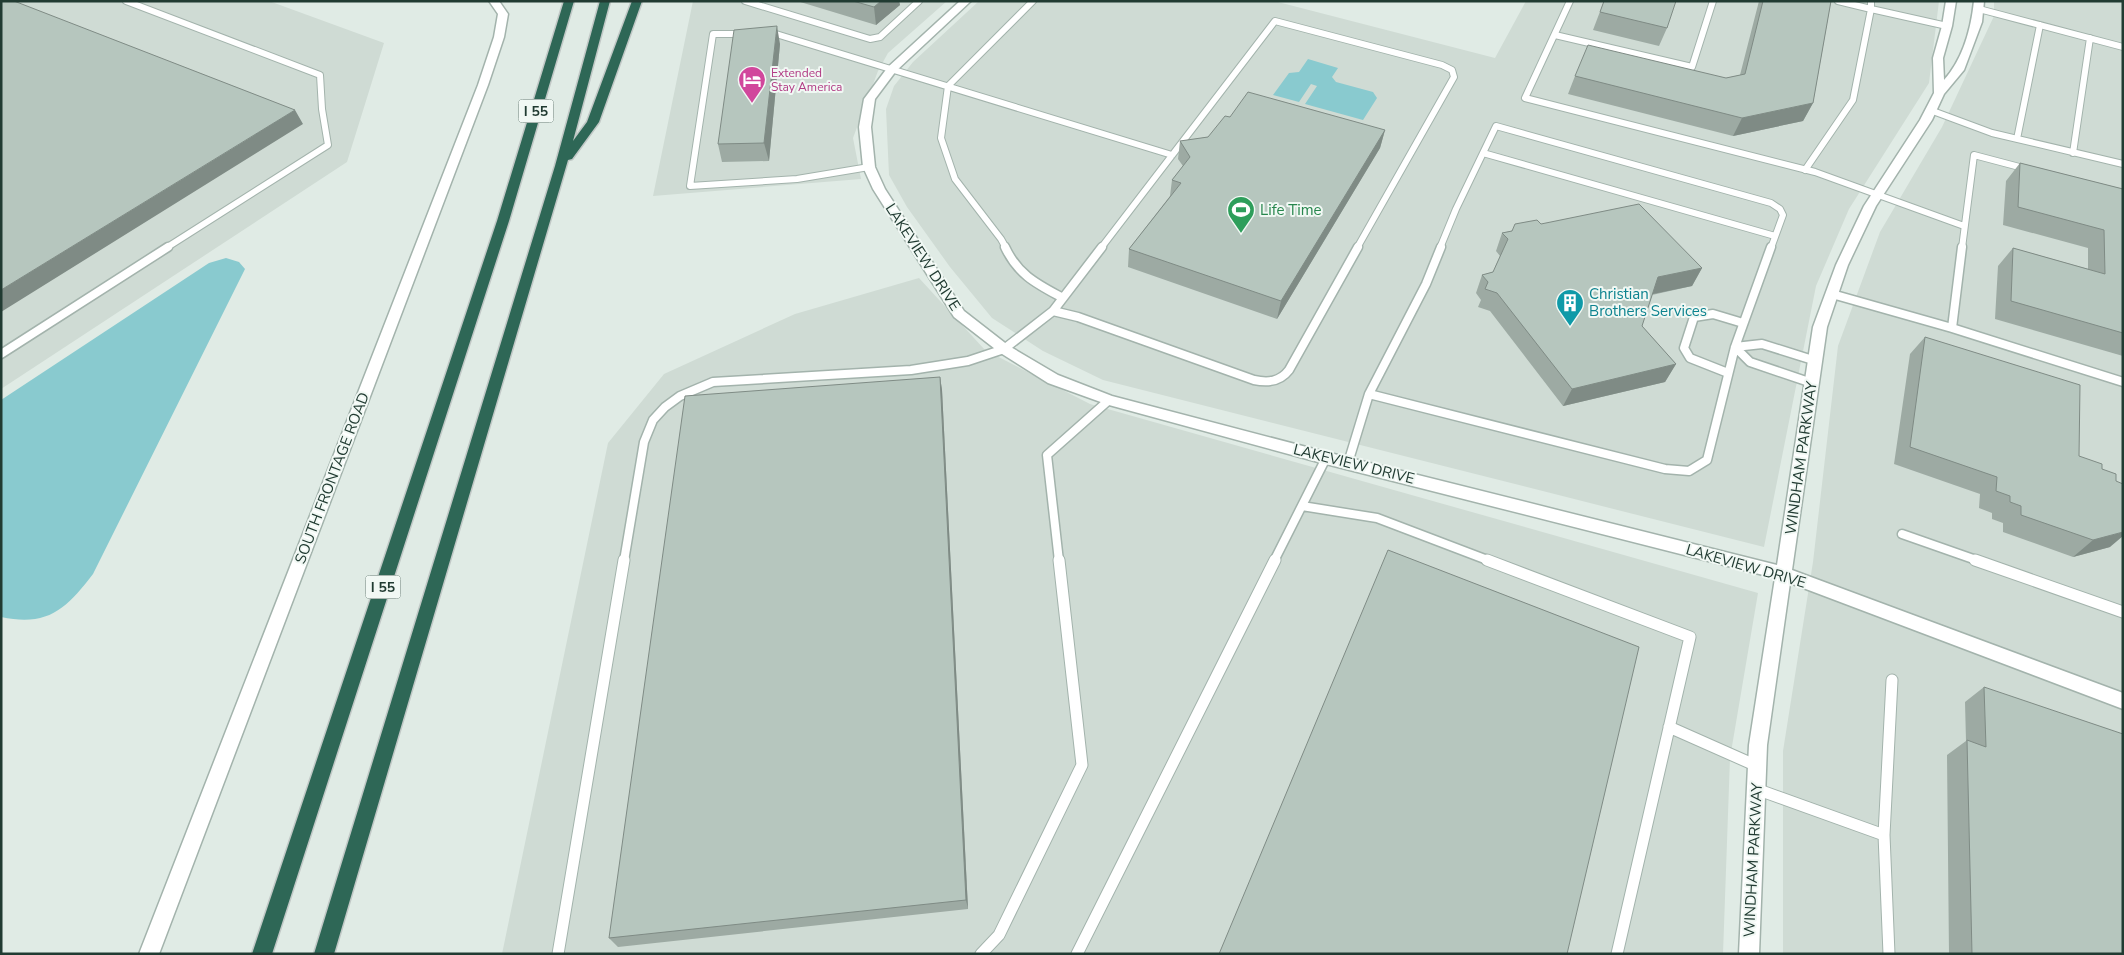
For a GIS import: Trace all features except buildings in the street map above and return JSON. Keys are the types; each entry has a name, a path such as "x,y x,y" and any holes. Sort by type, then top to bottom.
{"highway":[{"path":"503,221 562,1"},
{"name":"I 55","path":"262,954 503,221 569,1"},
{"name":"I 55","path":"324,954 561,166 605,1"},
{"path":"561,166 593,122 637,1"}],"street":[{"name":"SOUTH FRONTAGE ROAD","path":"149,954 483,85 499,38 502,14 494,1"},
{"path":"1939,93 1938,58 1947,26 1951,1"},
{"name":"LAKEVIEW DRIVE","path":"964,2 892,69 870,99 866,127 869,167 879,188 959,314 1004,349 1053,379 1109,400 1326,458 1785,574 2123,701"},
{"name":"WINDHAM PARKWAY","path":"1749,954 1758,746 1785,574 1820,327 1842,265 1877,195 1939,93 1959,70 1972,38 1979,5"}],"lane":[{"path":"1,354 328,145 322,109 320,75 126,1"},
{"path":"745,1 870,39 880,37 919,1"},
{"path":"1033,1 948,86 941,138 955,179 1001,239 1012,262 1033,282 1063,298"},
{"path":"1570,1 1525,98 1805,170 1964,226"},
{"path":"1555,35 1692,67 1712,1"},
{"path":"1838,1 1871,5 1947,26"},
{"path":"1805,170 1853,100 1871,5"},
{"path":"1979,5 2040,26 2123,47"},
{"path":"558,954 644,442 653,420 669,404 690,391 713,382 911,370 968,361 1004,349 1053,311 1275,21 1442,65 1448,67 1454,74 1290,370 1280,380 1272,382 1254,380 1078,317 1053,311"},
{"path":"2017,139 2040,26"},
{"path":"749,34 713,34 690,186 796,179 869,167"},
{"path":"758,34 776,34 1172,155"},
{"path":"2073,153 2090,38"},
{"path":"1930,110 1992,133 2123,164"},
{"path":"1348,463 1369,394 1426,284 1456,209 1496,126 1771,203 1780,209 1783,216 1735,347 1707,460 1689,472 1665,469 1369,394"},
{"path":"1483,153 1775,236"},
{"path":"1952,328 1974,156 2039,172"},
{"path":"1832,294 1952,328 2123,382"},
{"path":"1728,373 1690,358 1684,348 1694,317 1712,313 1744,323"},
{"path":"1735,347 1762,344 1816,361"},
{"path":"1735,347 1750,362 1812,383"},
{"path":"981,954 999,935 1082,765 1047,455 1109,400"},
{"path":"1077,954 1326,458"},
{"path":"1302,506 1377,518 1690,637 1617,954"},
{"path":"1902,534 2123,612"},
{"path":"1889,954 1884,836 1892,680"},
{"path":"1670,727 1757,766"},
{"path":"1756,789 1884,836"}],"shaded area":[{"path":"1,1 269,1 384,43 347,162 1,389"},
{"path":"693,1 947,1 888,53 878,71 853,138 861,179 653,196"},
{"path":"979,1 1274,1 1495,58 1526,1 1939,1 1929,83 1849,209 1816,286 1764,547 1103,380 1043,351 992,318 950,267 907,207 889,175 886,109 894,86 913,62"},
{"path":"1994,1 2123,1 2123,954 1783,954 1783,751 1813,562 1838,346 1880,232 1942,127 1994,16"},
{"path":"919,278 985,350 1090,404 1758,593 1730,758 1723,954 502,954 608,443 664,374 795,314"}],"water":[{"path":"1308,59 1338,68 1332,77 1336,82 1373,92 1377,98 1363,120 1305,104 1317,86 1311,84 1299,102 1273,95 1289,73 1299,72"},
{"path":"226,258 239,262 245,269 93,574 64,606 44,617 17,619 1,617 1,400 209,263"}],"place":[{"name":"Extended Stay America","path":"752,104"},
{"name":"Life Time","path":"1241,234"},
{"name":"Christian Brothers Services","path":"1570,327"}]}
